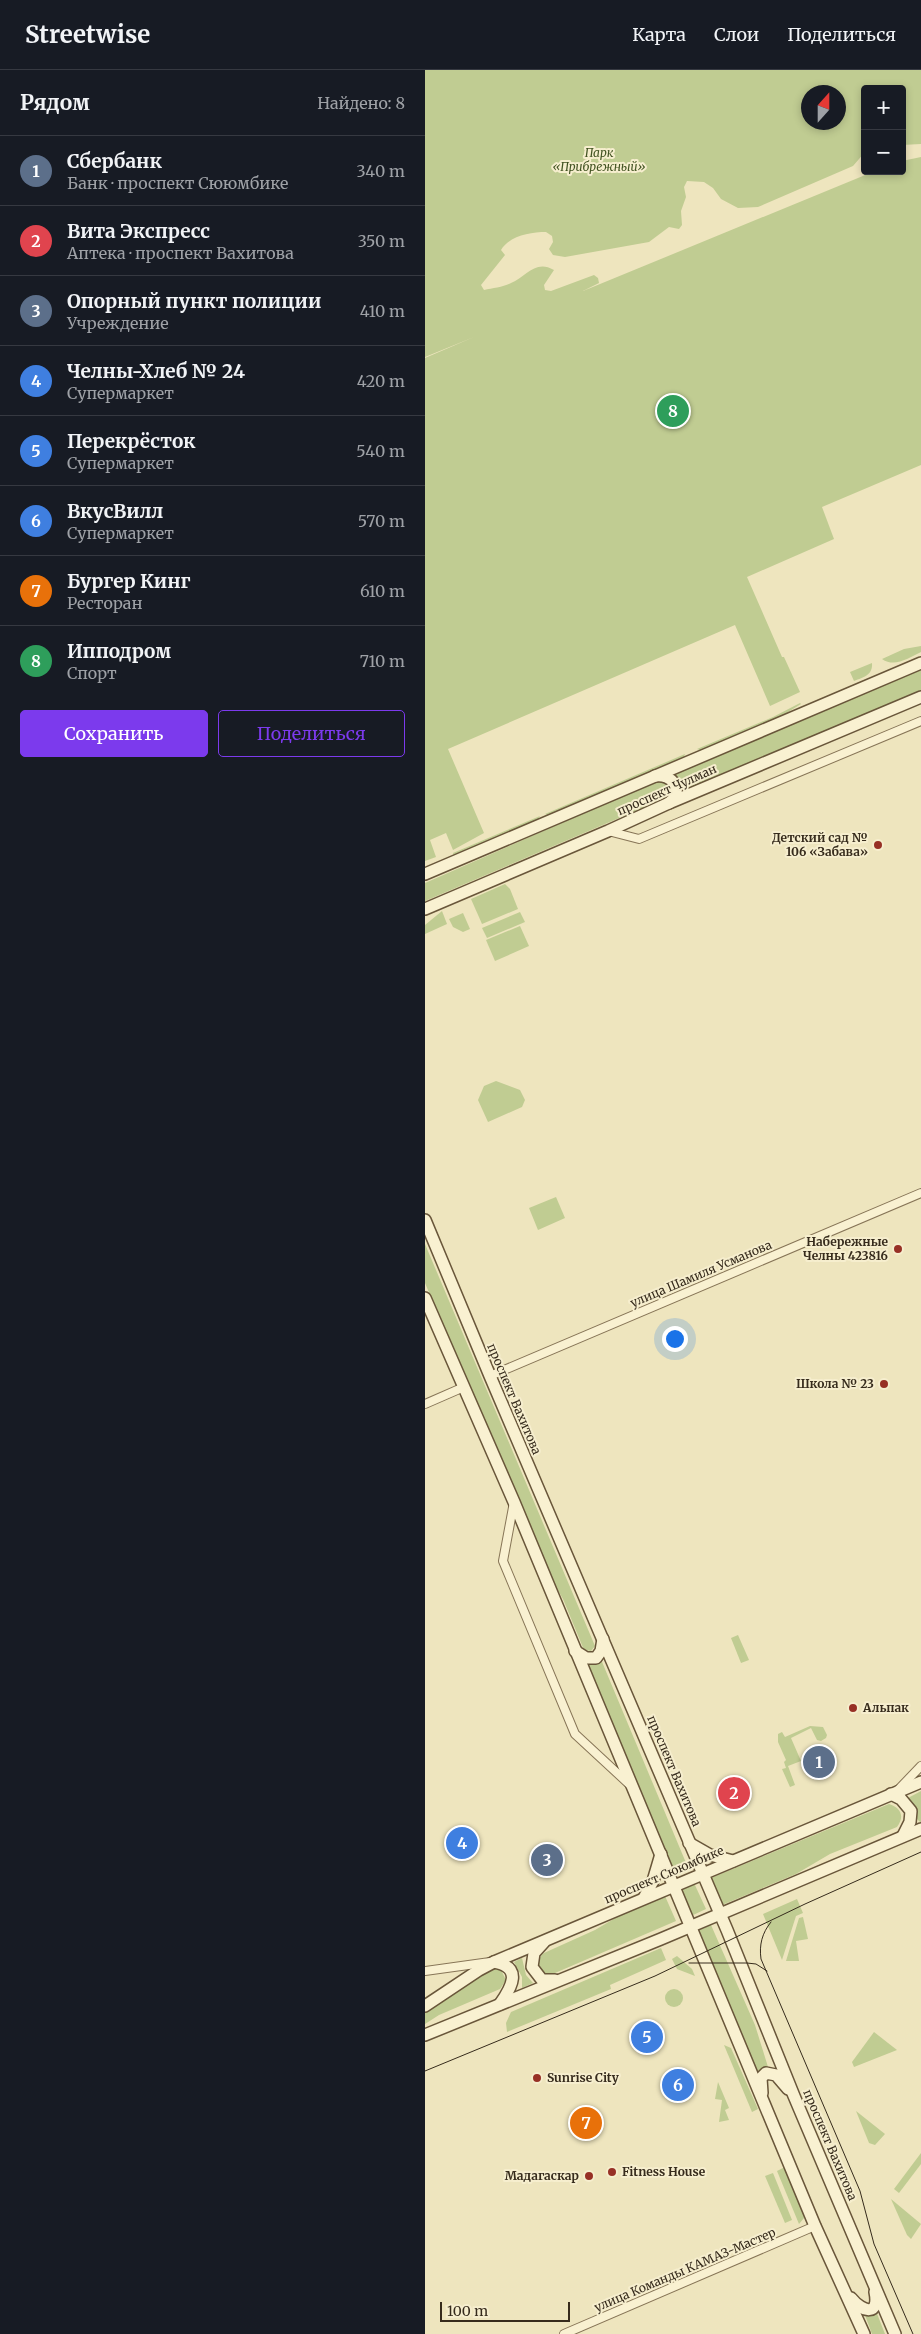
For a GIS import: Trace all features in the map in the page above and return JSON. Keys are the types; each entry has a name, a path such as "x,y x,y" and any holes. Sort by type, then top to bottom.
{"main road":[{"name":"проспект Чулман","path":"425,874 921,662"},
{"name":"проспект Чулман","path":"425,909 669,803 921,697"},
{"path":"655,776 661,775 673,780 677,792 669,803"},
{"name":"проспект Вахитова","path":"425,1220 727,1930 794,2096 895,2334"},
{"path":"425,1298 514,1502 764,2106 815,2226 865,2334"},
{"path":"575,1651 586,1658 596,1658 601,1651 603,1638"},
{"name":"проспект Сююмбике","path":"425,2006 494,1962 921,1782"},
{"path":"893,1793 901,1798 911,1811 910,1822 903,1836"},
{"path":"425,2035 661,1939 921,1828"},
{"path":"689,1842 710,1855 733,1861"},
{"path":"644,1898 653,1881 661,1854"},
{"path":"727,1930 737,1912 751,1901"},
{"path":"661,1939 679,1937 697,1944"},
{"path":"545,1940 534,1953 532,1967 542,1980 561,1980"},
{"path":"494,1962 504,1964 510,1968 512,1974 510,1990 500,2004"},
{"path":"764,2106 760,2081 766,2073 776,2075 794,2096"},
{"path":"844,2289 857,2306 864,2310 870,2310 875,2306 877,2300 873,2280"}],"street":[{"path":"608,831 639,839 921,721"},
{"name":"улица Шамиля Усманова","path":"490,1376 921,1193"},
{"path":"425,1404 464,1387"},
{"path":"514,1502 503,1561 571,1725 575,1734 632,1786"},
{"path":"893,1793 921,1766"},
{"path":"425,1971 494,1962"},
{"name":"улица Команды КАМАЗ-Мастер","path":"563,2334 815,2226"}],"green space":[{"name":"Парк «Прибрежный»","path":"425,70 921,70 921,144 906,145 906,85 861,85 861,157 853,166 758,207 738,208 721,199 713,188 704,182 687,181 684,187 686,197 681,211 682,225 679,229 669,227 649,242 565,257 553,255 549,249 553,242 552,236 546,232 540,232 515,238 509,241 501,250 505,255 481,285 484,290 508,284 536,268 547,267 554,270 544,285 545,290 551,291 594,275 598,278 599,283 583,291 865,175 906,175 906,160 921,157 921,465 822,507 834,539 747,577 782,657 784,657 800,692 770,706 735,625 448,749 484,833 453,850 446,833 430,840 436,857 425,861 425,358 474,337 425,357"},
{"path":"921,646 921,652 901,661 892,663 882,659 904,649"},
{"path":"872,663 869,673 854,681 850,672"},
{"path":"921,669 921,691 680,793 682,787 680,782 672,774"},
{"path":"800,703 775,720 703,751 697,749 773,717"},
{"path":"685,754 683,759 550,816 545,814"},
{"path":"662,779 668,781 673,792 666,798 425,901 425,883"},
{"path":"540,816 537,821 454,856 453,853"},
{"path":"505,884 510,889 518,909 482,924 471,899"},
{"path":"442,911 447,924 425,934 425,925"},
{"path":"520,912 525,922 487,938 482,928"},
{"path":"463,913 470,929 463,932 453,927 449,919"},
{"path":"520,926 529,946 495,961 486,940"},
{"path":"496,1081 520,1090 525,1100 522,1107 488,1122 478,1100 484,1086"},
{"path":"556,1197 565,1218 538,1230 529,1208"},
{"path":"425,1244 595,1646 591,1651 584,1650 563,1599 546,1570 425,1283"},
{"path":"738,1635 749,1660 741,1663 731,1638"},
{"path":"600,1657 689,1870 674,1876 585,1664 594,1664"},
{"path":"810,1726 823,1727 827,1735 821,1741 817,1740 811,1728 791,1738 801,1761 788,1766 795,1785 790,1787 782,1769 786,1768 784,1762 786,1760 778,1742 778,1734 782,1732 785,1737"},
{"path":"921,1791 920,1822 915,1817 908,1798"},
{"path":"889,1804 901,1813 901,1819 897,1827 830,1854 796,1874 722,1905 711,1878"},
{"path":"694,1883 706,1909 691,1916 680,1890"},
{"path":"665,1896 676,1921 548,1976 541,1972 538,1962 544,1953 595,1930 629,1910"},
{"path":"797,1899 803,1913 796,1916 782,1960 763,1914"},
{"path":"803,1917 808,1939 796,1941 799,1961 786,1961 799,1918"},
{"path":"711,1925 755,2025 768,2067 762,2068 758,2073 697,1931"},
{"path":"661,1948 666,1960 610,1985 611,1989 507,2032 506,2023 511,2012"},
{"path":"677,1956 692,1969 695,1976 677,1969 672,1959"},
{"path":"522,1958 526,1975 533,1983 522,1988 522,1977 514,1962"},
{"path":"492,1968 501,1970 506,1980 500,1989 439,2015 425,2024 425,2013 466,1983"},
{"path":"674,1989 680,1992 683,1998 680,2004 674,2007 668,2004 665,1998 668,1992"},
{"path":"874,2032 897,2050 854,2067 852,2062"},
{"path":"724,2045 731,2048 758,2109 752,2112"},
{"path":"718,2082 729,2108 725,2110 729,2120 719,2122 722,2100 715,2099"},
{"path":"856,2111 885,2134 875,2145 869,2143"},
{"path":"921,2153 921,2164 899,2193 894,2189"},
{"path":"785,2167 805,2212 804,2218 799,2224 777,2171"},
{"path":"773,2173 792,2220 785,2223 765,2176"},
{"path":"891,2199 921,2224 911,2239 907,2235"},
{"path":"876,2311 885,2334 872,2334 865,2315 869,2316"}],"tram line":[{"path":"425,2071 655,1976 805,1904 921,1852"},
{"path":"771,1922 765,1930 762,1939 761,1959 860,2191 874,2244 913,2334"},
{"path":"689,1963 747,1963 756,1964 767,1971"}],"place":[{"name":"Ипподром","path":"673,411"},
{"name":"Детский сад № 106 «Забава»","path":"878,845"},
{"name":"Набережные Челны 423816","path":"898,1249"},
{"name":"Школа № 23","path":"884,1384"},
{"name":"Альпак","path":"853,1708"},
{"name":"Сбербанк","path":"819,1762"},
{"name":"Вита Экспресс","path":"734,1793"},
{"name":"Челны-Хлеб № 24","path":"462,1843"},
{"name":"Опорный пункт полиции","path":"547,1860"},
{"name":"Перекрёсток","path":"647,2037"},
{"name":"Sunrise City","path":"537,2078"},
{"name":"ВкусВилл","path":"678,2085"},
{"name":"Бургер Кинг","path":"586,2123"},
{"name":"Fitness House","path":"612,2172"},
{"name":"Мадагаскар","path":"589,2176"}]}
